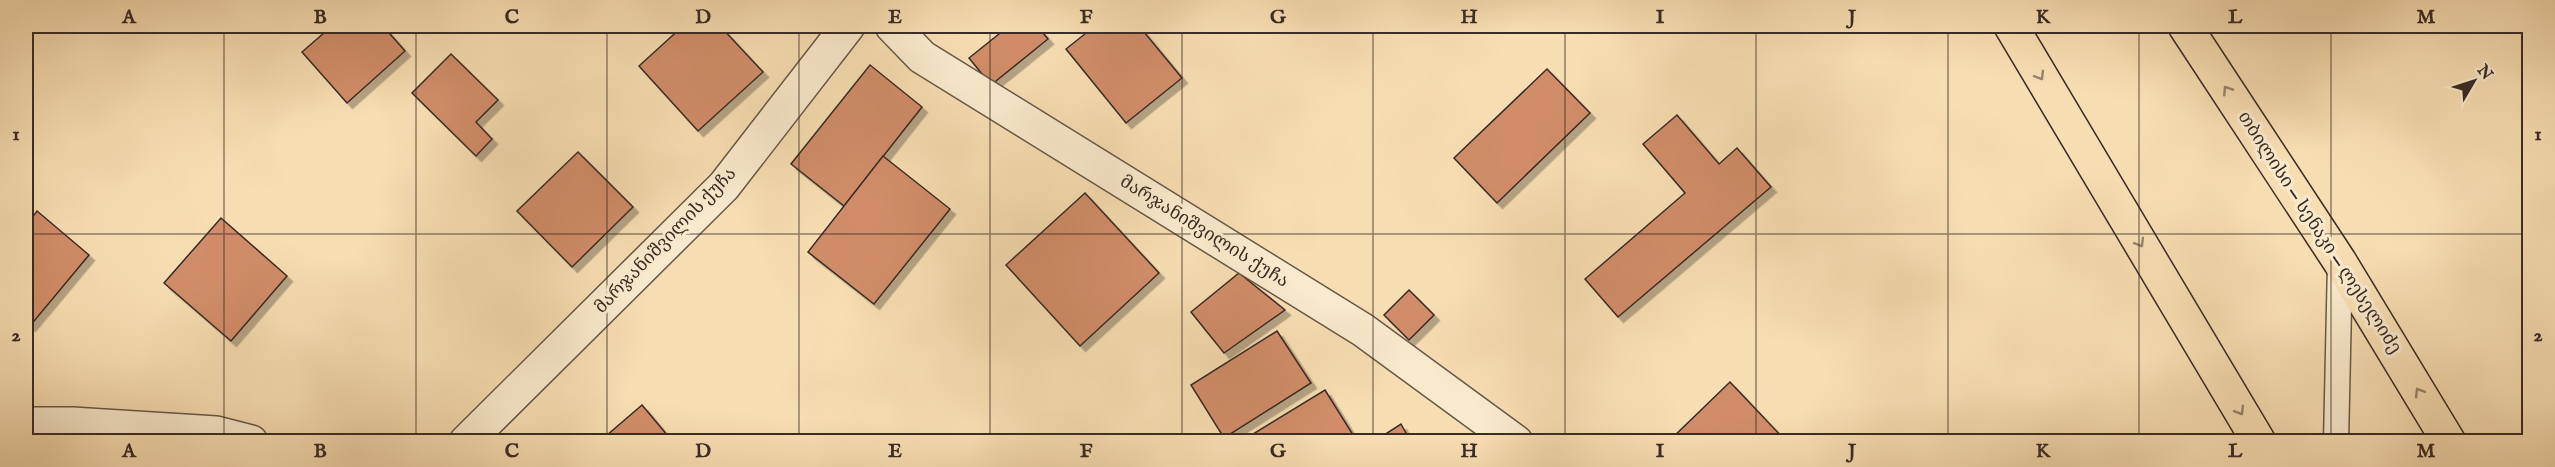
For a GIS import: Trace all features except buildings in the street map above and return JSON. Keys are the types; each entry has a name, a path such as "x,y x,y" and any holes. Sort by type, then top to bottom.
{"highway":[{"path":"2010,26 2259,441"},
{"name":"თბილისი — სენაკი — ლესელიძე","path":"2185,26 2340,262 2450,441"}],"street":[{"name":"მარჯანიშვილის ქუჩა","path":"466,441 724,186 848,26"},
{"name":"მარჯანიშვილის ქუჩა","path":"892,26 922,57 1363,330 1516,441"},
{"path":"26,424 72,424 216,433 251,441"}],"lane":[{"path":"2336,441 2340,262"}]}
